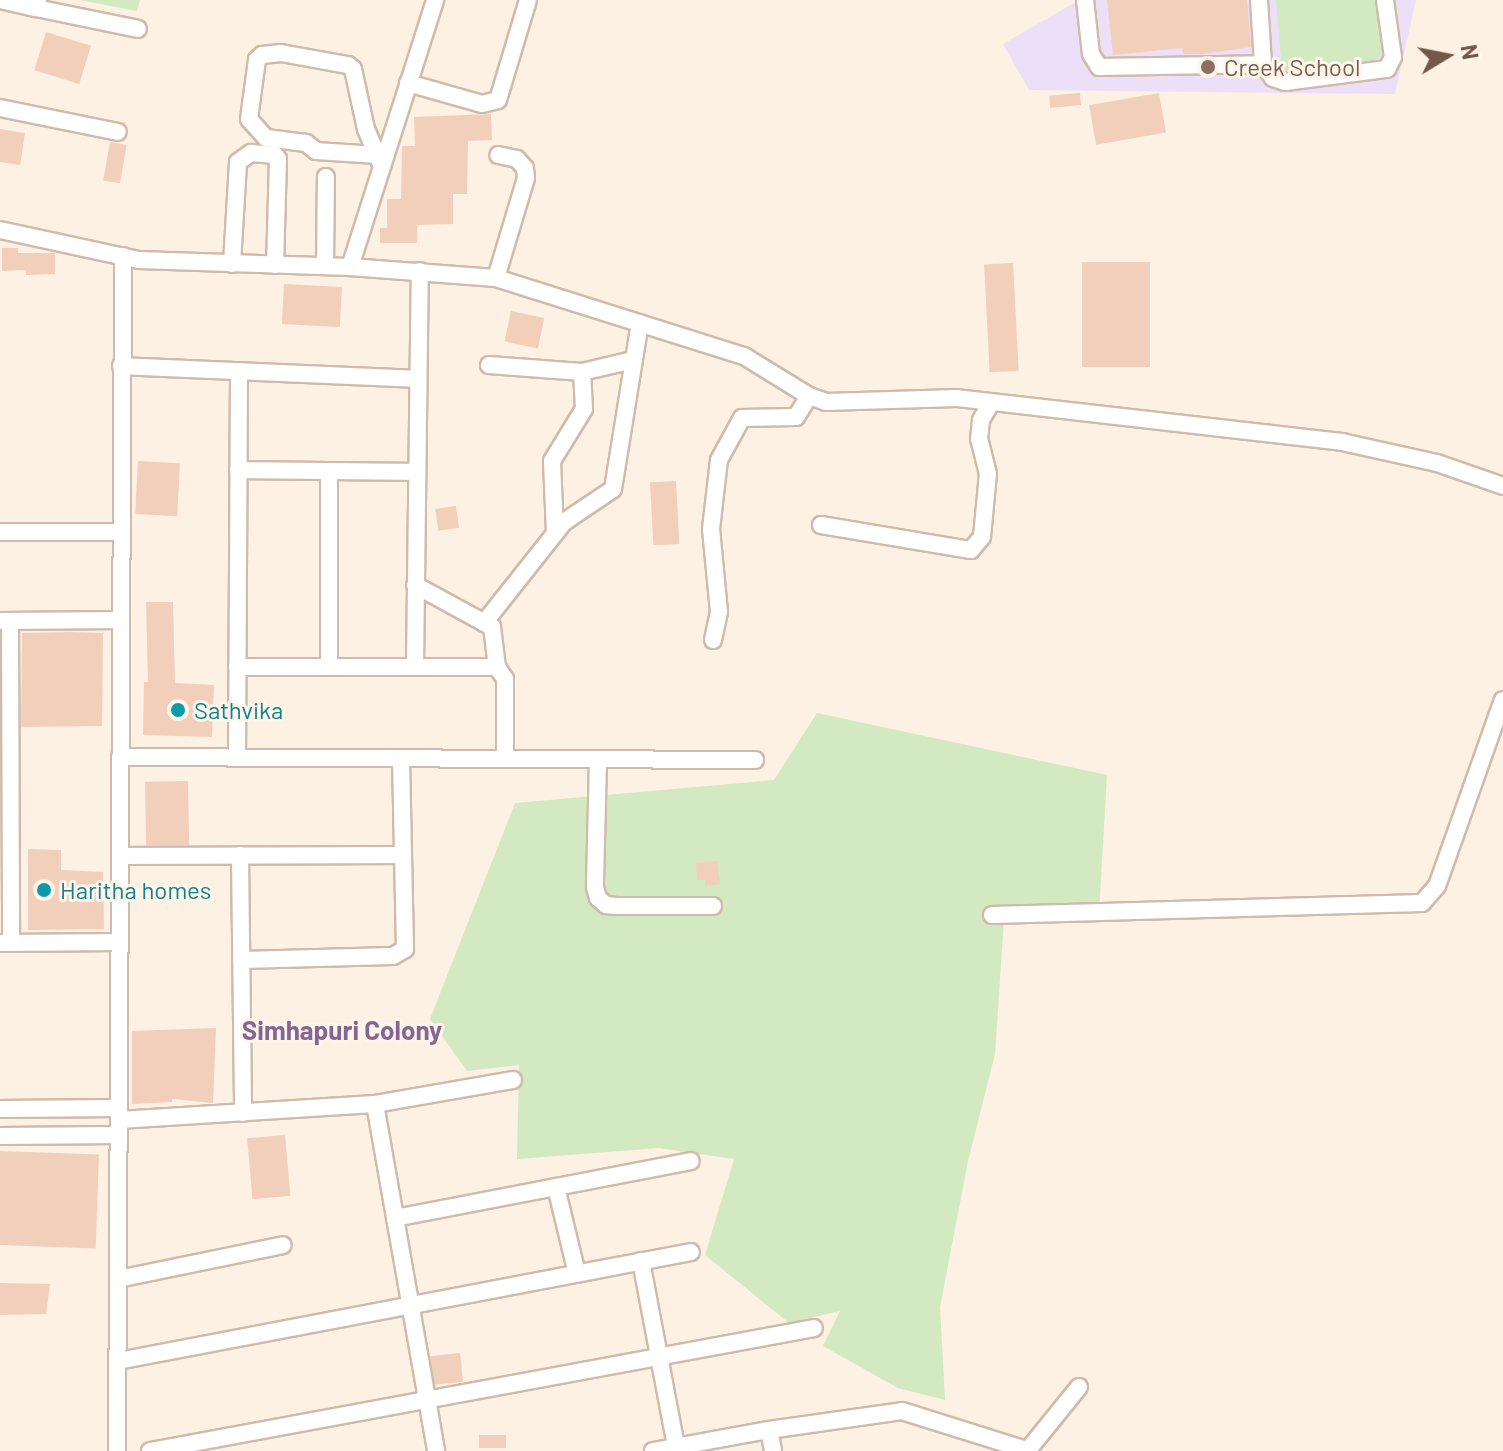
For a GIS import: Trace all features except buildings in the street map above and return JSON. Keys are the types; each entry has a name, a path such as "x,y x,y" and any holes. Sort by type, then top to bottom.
{"street":[{"path":"0,0 37,4 138,29"},
{"path":"350,267 380,161 435,0"},
{"path":"408,83 482,104 498,100 528,0"},
{"path":"1085,0 1091,54 1099,67 1263,64"},
{"path":"1259,0 1263,64 1273,78 1285,82 1387,69 1393,57 1385,0"},
{"path":"271,52 348,65 357,77 366,129 380,161 316,151 306,143 266,138 249,119 257,60 271,52"},
{"path":"0,108 118,132"},
{"path":"232,264 238,162 251,153 275,155 278,159 275,265"},
{"path":"496,278 526,178 525,168 517,159 498,155"},
{"path":"325,266 326,177"},
{"path":"0,230 123,256 232,264 420,271 496,278 744,356 809,396 841,403 928,397 1342,442 1437,463 1503,486"},
{"path":"117,1451 123,256"},
{"path":"415,666 420,271"},
{"path":"484,623 564,522 613,489 640,323"},
{"path":"489,365 582,372 633,360"},
{"path":"121,366 418,379"},
{"path":"237,758 239,371"},
{"path":"555,533 552,461 584,409 582,372"},
{"path":"713,640 719,612 711,529 719,460 742,418 796,417 809,396"},
{"path":"821,525 971,550 982,537 988,474 979,439 981,420 991,403"},
{"path":"238,470 417,472"},
{"path":"329,471 329,666"},
{"path":"0,532 121,532"},
{"path":"415,585 492,627 497,667 505,679 505,759"},
{"path":"119,942 6,943 5,621 121,620"},
{"path":"237,667 497,667"},
{"path":"992,915 1422,903 1437,886 1503,700"},
{"path":"120,757 755,760"},
{"path":"241,960 399,954 406,942 401,759"},
{"path":"598,760 595,887 598,898 606,905 616,906 713,906"},
{"path":"240,855 243,1113"},
{"path":"120,856 403,855"},
{"path":"0,1136 119,1121 375,1104 513,1080"},
{"path":"375,1104 436,1451"},
{"path":"0,1109 119,1121"},
{"path":"395,1218 691,1161"},
{"path":"556,1187 577,1274"},
{"path":"118,1279 283,1245"},
{"path":"118,1361 691,1252"},
{"path":"641,1261 676,1449"},
{"path":"150,1451 814,1328"},
{"path":"653,1451 902,1411 1029,1450 1079,1387"},
{"path":"769,1430 773,1451"}],"shaded area":[{"name":"Creek School","path":"1079,0 1416,0 1395,94 1029,90 1003,44"}],"green space":[{"path":"80,0 140,0 137,11"},
{"path":"1276,0 1379,0 1384,51 1374,62 1282,71"},
{"path":"817,713 1107,775 1099,914 1005,904 995,1054 968,1161 940,1307 945,1400 898,1388 823,1346 840,1311 789,1323 705,1255 734,1159 659,1148 517,1159 519,1065 467,1071 430,1019 515,803 774,780"}],"place":[{"name":"Creek School","path":"1208,67"},
{"name":"Sathvika","path":"178,710"},
{"name":"Haritha homes","path":"44,890"}],"district":[{"name":"Simhapuri Colony","path":"342,1030"}]}
